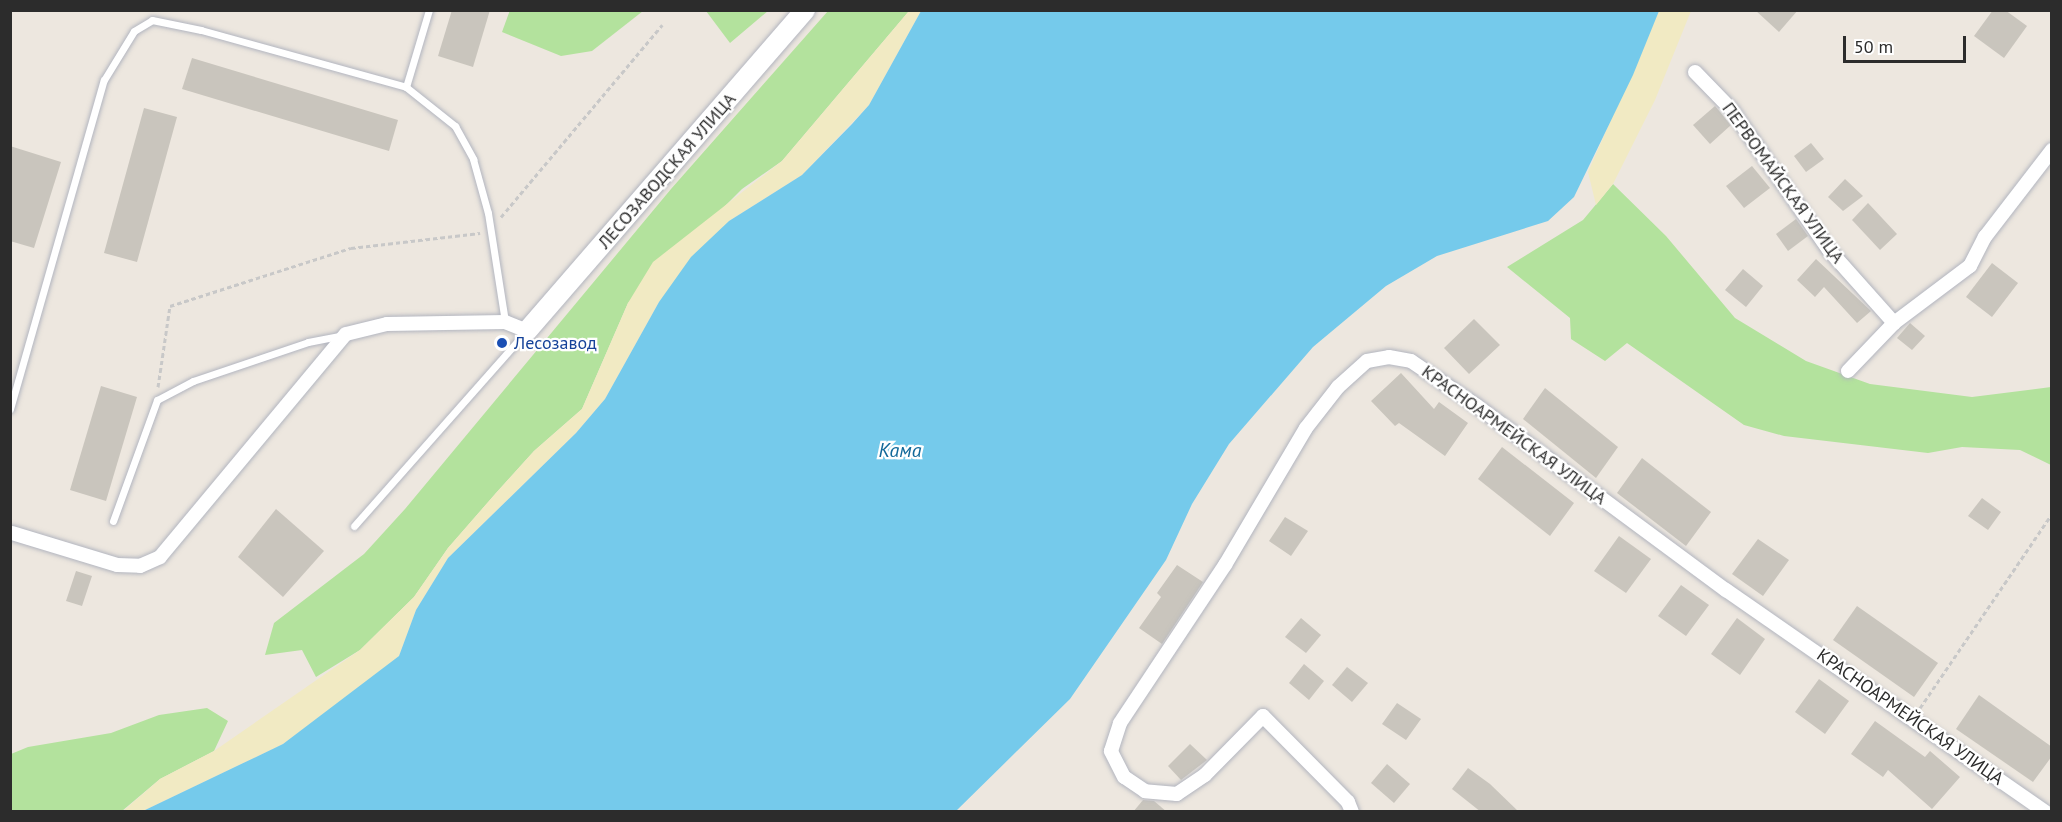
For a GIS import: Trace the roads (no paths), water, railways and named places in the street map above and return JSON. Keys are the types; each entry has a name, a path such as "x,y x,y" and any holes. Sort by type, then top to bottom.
{"street":[{"name":"ЛЕСОЗАВОДСКАЯ УЛИЦА","path":"527,331 805,10"},
{"name":"ПЕРВОМАЙСКАЯ УЛИЦА","path":"1695,72 1731,109 1829,250 1894,322"},
{"path":"1848,371 1894,322 1970,266 1985,237 2052,150"},
{"path":"11,534 117,565 140,566 160,557 346,334 387,324 505,322 527,331"},
{"name":"КРАСНОАРМЕЙСКАЯ УЛИЦА","path":"1352,812 1348,802 1263,716 1206,775 1177,794 1144,791 1124,777 1111,751 1120,723 1225,565 1306,428 1338,387 1367,361 1389,357 1411,361 1477,406 1726,590 2046,812"}],"lane":[{"path":"406,87 429,10"},
{"path":"10,409 105,80 134,31 152,20 201,30 406,87 455,126 473,159 488,213 488,232 505,322"},
{"path":"354,526 527,331"},
{"path":"113,521 157,400 193,381 308,342 346,334"}],"water":[{"name":"Кама","path":"921,11 1659,11 1633,75 1574,197 1548,221 1437,256 1386,286 1313,347 1229,444 1192,504 1166,560 1070,699 956,811 143,811 283,744 399,656 416,610 448,558 576,433 605,399 659,302 691,257 729,221 802,175 852,124 869,105"}],"place":[{"name":"Лесозавод","path":"502,343"}]}
